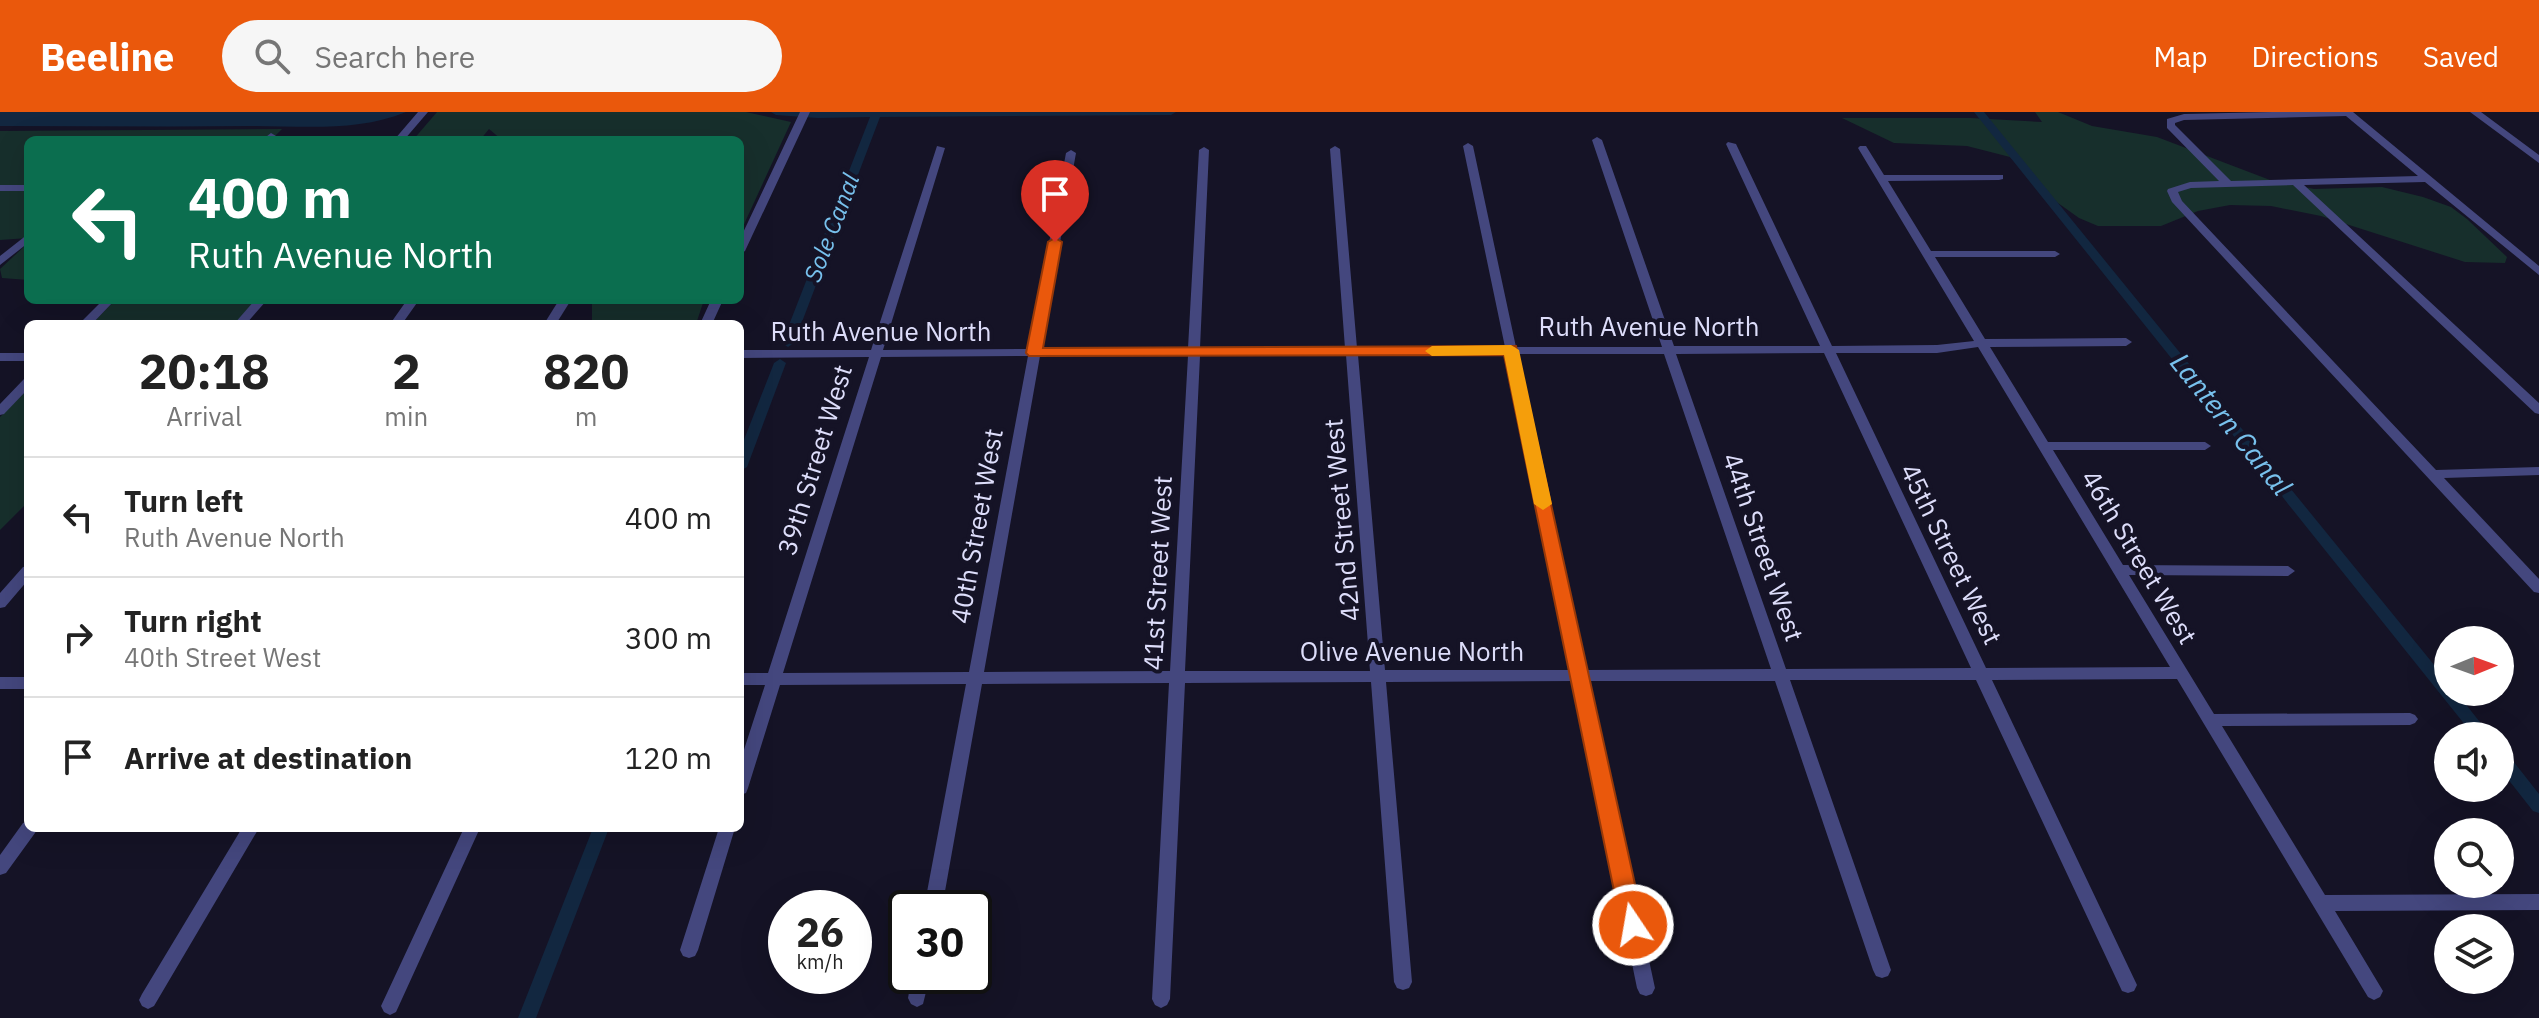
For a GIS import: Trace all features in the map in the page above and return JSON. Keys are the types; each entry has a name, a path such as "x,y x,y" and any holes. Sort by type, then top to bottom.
{"street":[{"path":"402,136 423,112"},
{"path":"2475,112 2539,160"},
{"path":"2228,184 2170,126 2170,121 2222,114 2348,113 2539,272"},
{"path":"744,242 804,115"},
{"name":"44th Street West","path":"1597,140 1882,970"},
{"name":"45th Street West","path":"1731,144 2128,985"},
{"path":"1468,146 1646,988"},
{"name":"39th Street West","path":"744,775 940,148"},
{"name":"46th Street West","path":"1863,148 2374,991"},
{"name":"42nd Street West","path":"1335,149 1403,982"},
{"name":"41st Street West","path":"1161,999 1204,150"},
{"name":"40th Street West","path":"936,890 1071,153"},
{"path":"1882,178 1999,177"},
{"path":"2427,179 2228,184 2176,187 2172,191 2177,202 2539,588"},
{"path":"2295,182 2539,410"},
{"path":"0,188 24,188"},
{"path":"0,262 24,241"},
{"path":"1928,254 2055,254"},
{"path":"89,320 105,304"},
{"path":"244,320 258,304"},
{"name":"Ruth Avenue North","path":"744,354 1937,349 1982,343 2126,342"},
{"path":"0,357 24,357"},
{"path":"0,411 24,386"},
{"path":"2044,446 2205,446"},
{"path":"2433,474 2539,471"},
{"path":"2118,570 2288,571"},
{"path":"0,603 24,576"},
{"name":"Olive Avenue North","path":"744,679 2180,673"},
{"path":"0,683 24,683"},
{"path":"2210,720 2410,719"},
{"path":"0,868 26,832"},
{"path":"148,1000 249,832"},
{"path":"390,1006 470,832"},
{"path":"689,950 726,832"},
{"path":"2320,903 2539,902"},
{"path":"917,998 918,994"}],"green space":[{"path":"437,112 746,112 791,122 744,224 744,136 497,136 489,129 483,136 416,136"},
{"path":"2035,112 2058,112 2092,126 2157,137 2270,180 2314,189 2382,187 2423,197 2451,207 2507,257 2505,263 2465,262 2321,216 2271,206 2230,205 2198,211 2161,226 2098,226 2079,218 2051,198 2010,157 1967,146 1894,143 1842,118 1971,118 2042,122"},
{"path":"282,129 275,136 24,136 24,238 0,240 0,131"},
{"path":"24,247 24,280 2,278 0,269"},
{"path":"111,304 258,304 244,320 96,320"},
{"path":"592,304 703,304 697,320 592,320"},
{"path":"24,393 24,506 0,530 0,417"}],"water":[{"path":"0,112 406,112 369,123 311,127 0,126"}],"waterway":[{"path":"776,112 876,115"},
{"path":"876,115 1171,112"},
{"name":"Lantern Canal","path":"1979,112 2472,722"},
{"name":"Sole Canal","path":"788,343 876,115"},
{"name":"Sole Canal","path":"744,457 780,363"},
{"name":"Lantern Canal","path":"2514,775 2539,806"},
{"name":"Sole Canal","path":"527,1018 599,832"}],"slow traffic":[{"path":"1432,351 1511,350 1543,504"}],"route":[{"path":"1055,242 1034,353 1511,350 1633,925"}]}
